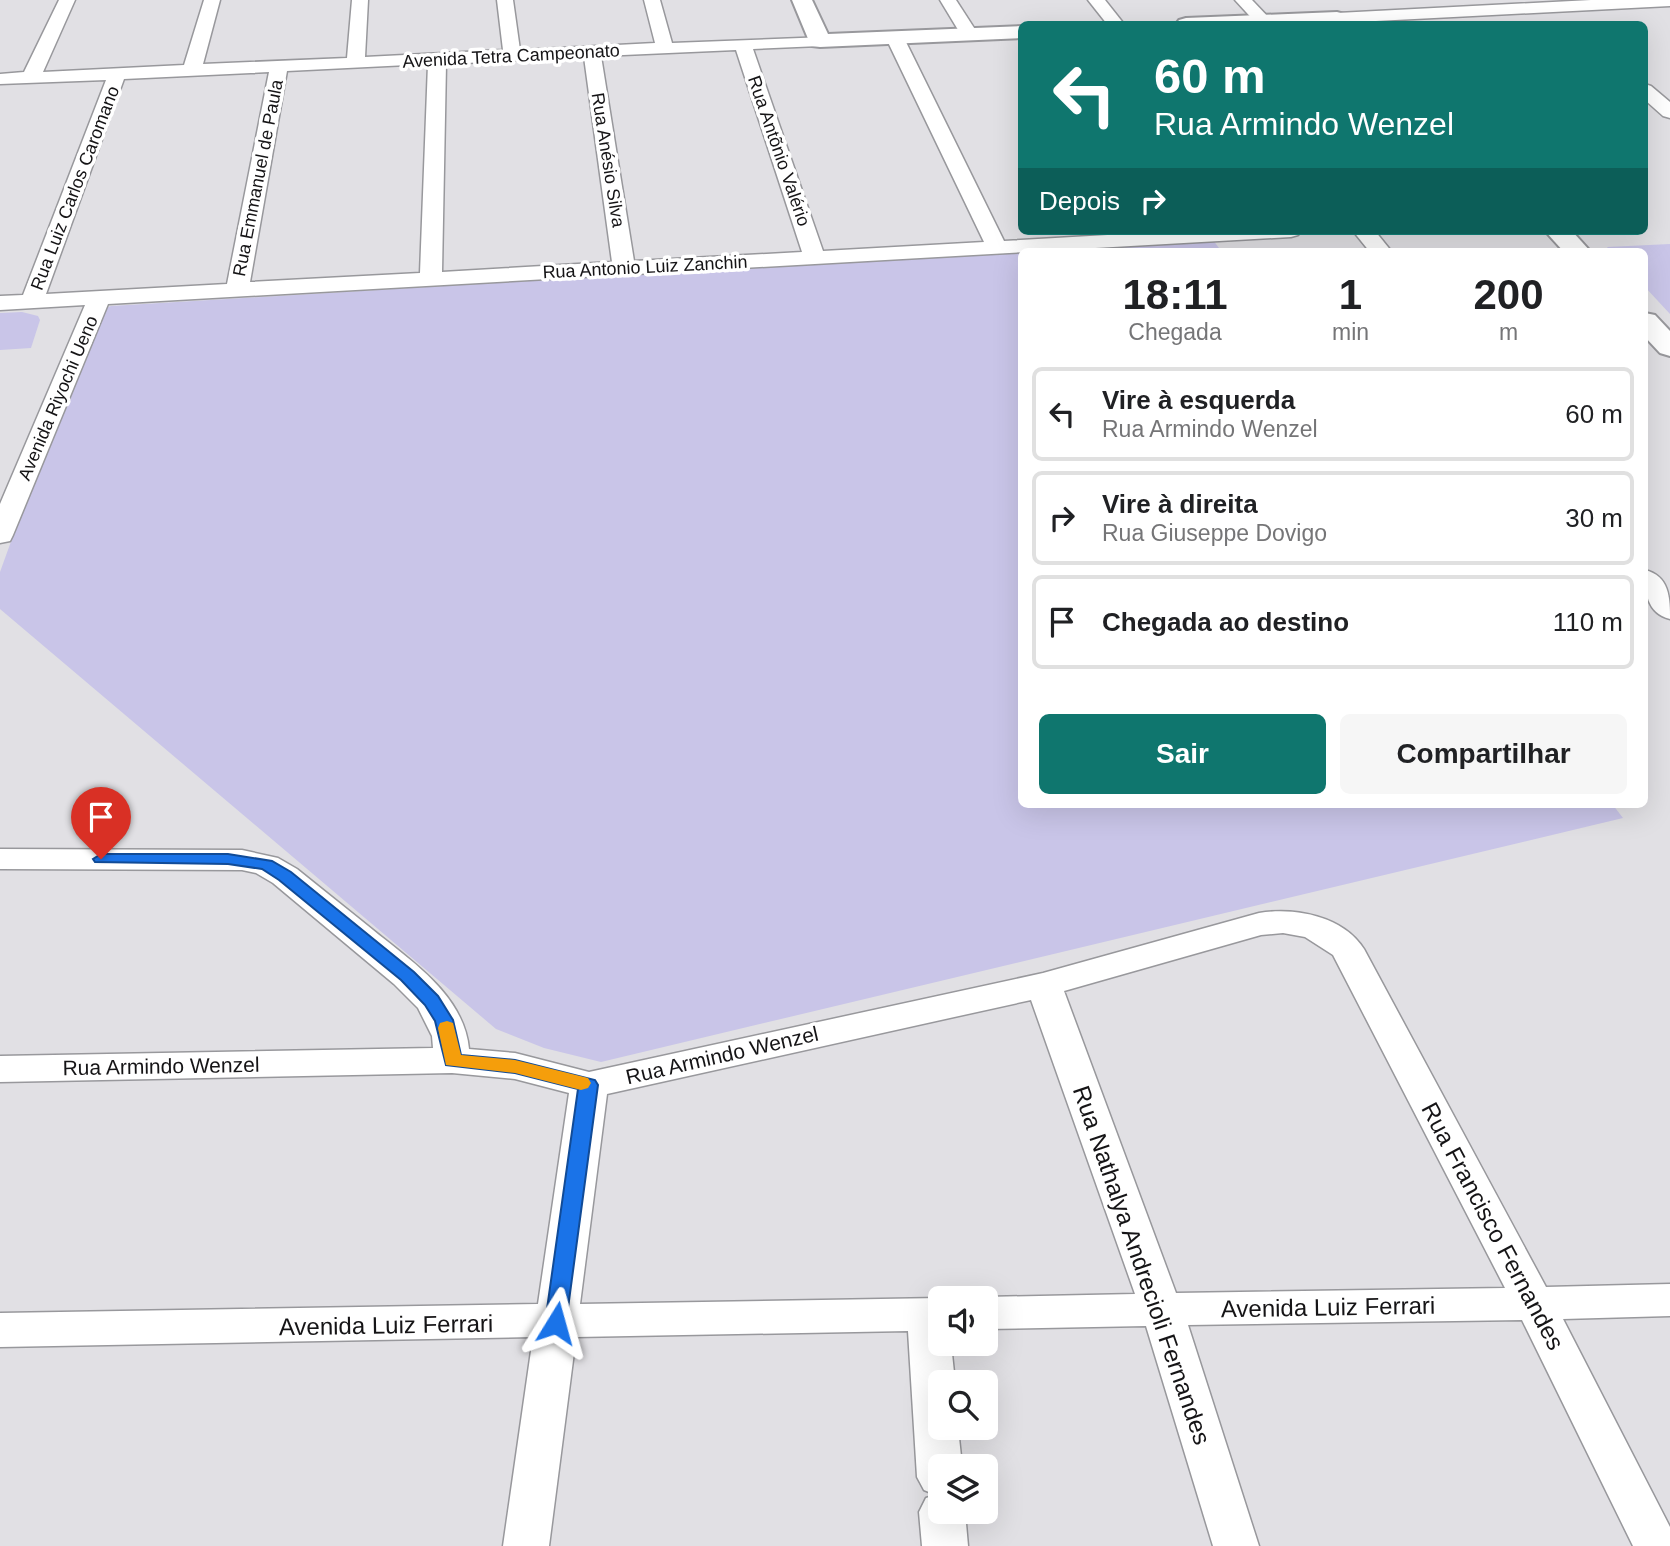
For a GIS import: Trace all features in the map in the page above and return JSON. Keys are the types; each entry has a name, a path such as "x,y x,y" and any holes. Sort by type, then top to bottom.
{"main road":[{"path":"802,0 820,41"},
{"path":"1245,21 1340,21"},
{"name":"Avenida Tetra Campeonato","path":"820,41 1018,32"},
{"path":"1562,235 1574,248"},
{"path":"1648,324 1670,347"}],"street":[{"path":"32,77 67,0"},
{"path":"192,70 212,0"},
{"path":"356,62 360,0"},
{"path":"505,0 512,55"},
{"path":"652,0 665,48"},
{"path":"948,0 969,34"},
{"path":"1096,0 1113,21"},
{"path":"1243,0 1263,20"},
{"path":"1391,0 1407,13"},
{"path":"1340,21 1407,13 1544,4 1670,1"},
{"path":"1544,4 1564,21"},
{"path":"895,38 997,247"},
{"name":"Avenida Tetra Campeonato","path":"0,79 820,41"},
{"name":"Rua Antõnio Valério","path":"743,45 816,258"},
{"name":"Rua Anésio Silva","path":"592,52 624,269"},
{"path":"431,278 437,59"},
{"name":"Rua Emmanuel de Paula","path":"237,291 279,66"},
{"name":"Rua Luiz Carlos Caromano","path":"32,302 117,74"},
{"path":"1648,93 1670,112"},
{"name":"Rua Antonio Luiz Zanchin","path":"0,303 816,258 1167,235"},
{"name":"Avenida Riyochi Ueno","path":"0,535 99,299"},
{"path":"0,471 26,470"},
{"path":"1648,582 1669,607"},
{"path":"0,859 228,859 266,865 285,876 397,968 431,1000 444,1020 450,1036 452,1060"},
{"name":"Rua Armindo Wenzel","path":"0,1069 452,1060 515,1066 589,1085 1044,985 1259,924 1278,921 1308,925"},
{"name":"Rua Francisco Fernandes","path":"1308,925 1334,937 1347,949 1535,1305 1656,1546"},
{"name":"Rua Nathalya Andrecioli Fernandes","path":"1044,985 1161,1308 1236,1546"},
{"path":"526,1546 589,1085"},
{"name":"Avenida Luiz Ferrari","path":"998,1313 1161,1308 1535,1305 1670,1300"},
{"name":"Avenida Luiz Ferrari","path":"0,1330 556,1323 928,1314"},
{"path":"936,1356 939,1454"},
{"path":"943,1524 945,1546"}],"shaded area":[{"path":"1213,240 1219,248 1079,248"},
{"path":"1670,244 1670,314 1648,290 1648,248 1607,247"},
{"path":"1018,252 1018,808 1615,808 1623,818 601,1062 544,1048 496,1029 0,609 0,572 94,312 111,306"},
{"path":"22,312 38,316 40,320 31,348 0,350 0,313"}],"slow traffic":[{"path":"447,1028 452,1060 515,1066 581,1083"}],"route":[{"path":"101,859 242,859 277,870 407,976 431,1000 444,1020 450,1036 452,1060 515,1066 589,1085 556,1323"}]}
